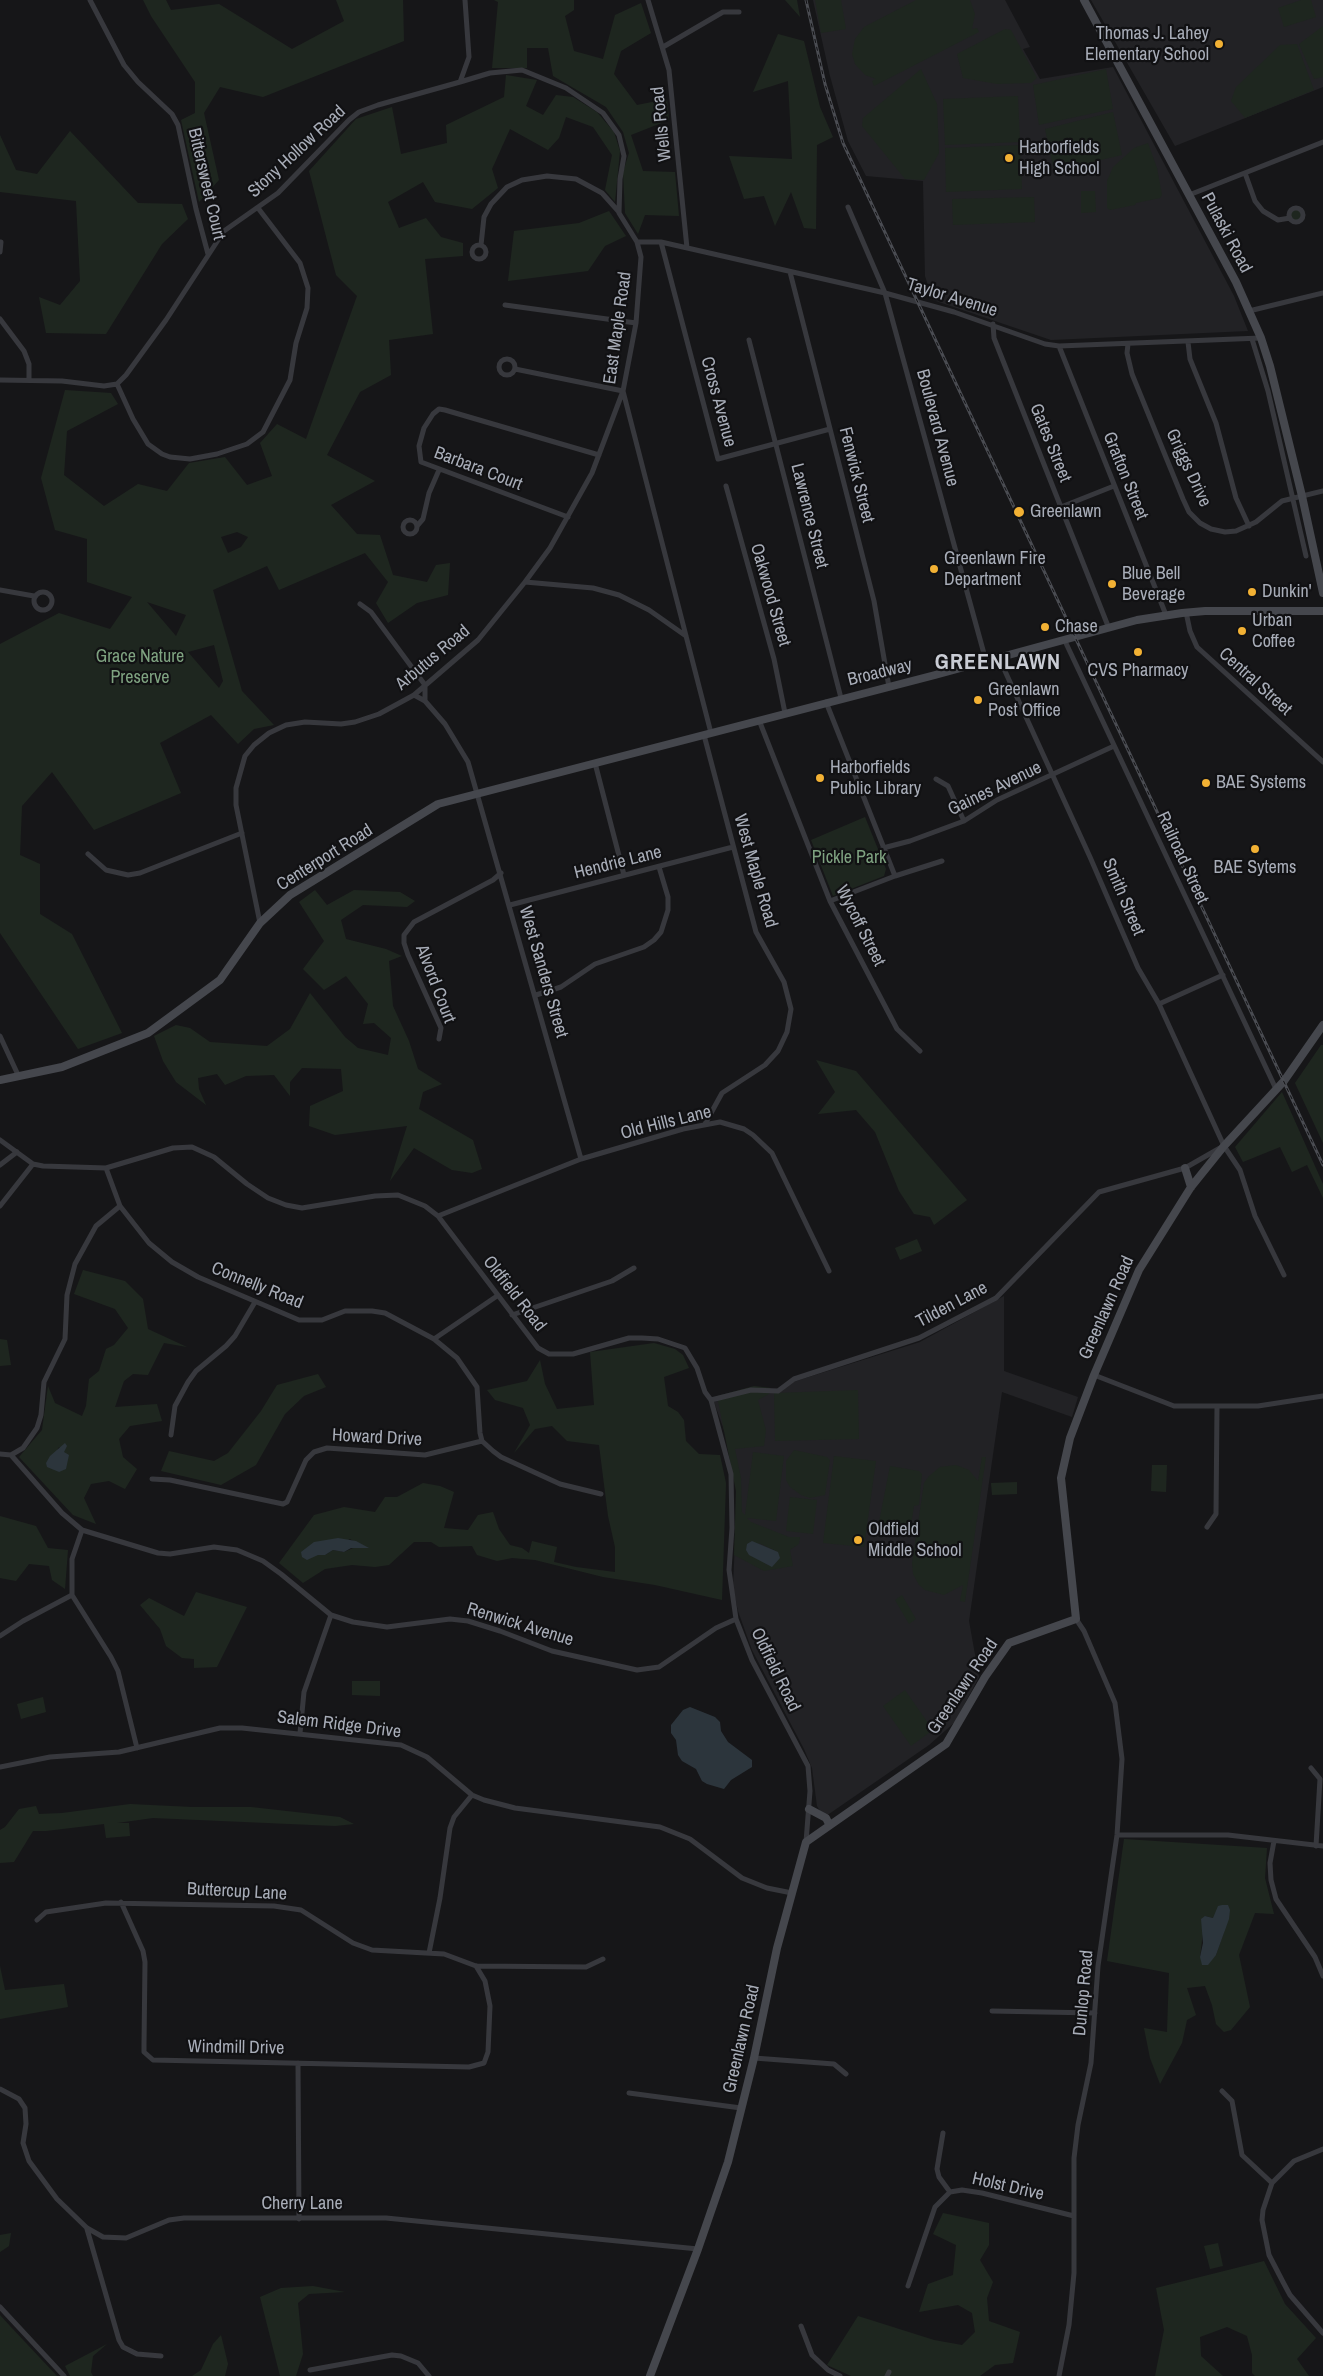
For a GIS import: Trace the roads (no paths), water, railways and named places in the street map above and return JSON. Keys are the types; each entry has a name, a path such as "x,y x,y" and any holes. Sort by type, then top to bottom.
{"main road":[{"name":"Pulaski Road","path":"1084,0 1250,311 1261,338 1270,366 1302,496 1323,593"},
{"name":"Broadway","path":"478,793 999,658 1108,626 1186,612 1323,611"},
{"name":"Centerport Road","path":"0,1080 62,1067 148,1033 220,980 260,923 290,895 438,804 478,793"},
{"name":"Greenlawn Road","path":"650,2376 698,2249 728,2162 754,2058 778,1948 806,1842 946,1744 986,1677 1009,1643 1076,1619 1061,1478 1070,1438 1094,1375 1140,1270 1191,1188 1224,1146 1284,1081 1323,1025"},
{"path":"1185,1168 1191,1188"},
{"path":"809,1809 826,1818 830,1824"}],"street":[{"name":"Bittersweet Court","path":"90,0 124,65 138,82 172,114 178,125 208,254"},
{"path":"460,82 469,57 465,0"},
{"name":"Wells Road","path":"648,0 669,70 687,248"},
{"path":"663,47 722,12 739,12"},
{"path":"460,82 490,73 522,70 566,88 603,113 619,135 624,156 620,179 619,212"},
{"name":"Stony Hollow Road","path":"116,384 126,375 166,320 224,231 278,193 333,134 359,112 460,82"},
{"path":"1189,195 1323,142"},
{"path":"1245,173 1255,201 1263,211 1278,220 1290,218"},
{"name":"East Maple Road","path":"481,245 484,217 491,204 506,187 522,180 547,176 576,179 602,193 619,212 637,242 641,257 636,323 623,391 686,636 707,734"},
{"name":"Boulevard Avenue","path":"848,207 885,293 986,661"},
{"path":"0,380 62,380 104,386 116,384 148,444 170,457 190,459 217,454 247,444 263,432 290,380 296,343 307,308 308,288 300,263 258,208"},
{"path":"0,252 2,242"},
{"name":"Taylor Avenue","path":"637,242 662,242 885,293 993,324 1045,344 1059,346 1261,338"},
{"name":"Cross Avenue","path":"662,242 718,459 830,429"},
{"name":"Fenwick Street","path":"790,272 874,601 889,687"},
{"path":"1250,311 1323,293"},
{"path":"504,305 636,323"},
{"path":"0,319 24,351 29,364 29,380"},
{"name":"Gates Street","path":"993,324 994,338 1108,626"},
{"path":"1252,339 1268,391 1306,556"},
{"name":"Lawrence Street","path":"749,340 841,698"},
{"path":"1188,342 1190,360 1216,423 1236,498 1249,526"},
{"name":"Griggs Drive","path":"1128,344 1127,353 1132,374 1189,512 1200,523 1211,529 1225,532 1249,526 1276,505 1292,498 1323,492"},
{"name":"Grafton Street","path":"1059,346 1166,615"},
{"path":"515,369 623,391"},
{"name":"Arbutus Road","path":"260,923 236,805 236,788 242,763 254,745 269,733 286,725 305,722 341,724 355,722 379,714 414,695 478,640 550,548 599,455 623,391"},
{"name":"Barbara Court","path":"568,517 421,462 419,456 424,428 433,414 439,410 599,455"},
{"path":"417,526 423,519 426,503 439,470"},
{"name":"Oakwood Street","path":"726,486 774,660 785,713"},
{"path":"1061,507 1114,486"},
{"path":"525,582 593,588 619,595 649,610 686,636"},
{"path":"0,590 34,596"},
{"path":"360,604 371,612 425,685 425,702"},
{"name":"Central Street","path":"1186,612 1190,631 1197,647 1323,762"},
{"name":"Railroad Street","path":"1064,639 1276,1089"},
{"name":"Smith Street","path":"999,658 1138,968 1159,1004 1224,1146 1240,1170 1255,1216 1284,1275"},
{"name":"West Sanders Street","path":"414,695 435,711 457,741 468,762 536,994 581,1159"},
{"path":"826,702 895,876"},
{"name":"Wycoff Street","path":"759,720 830,901 897,1029 920,1051"},
{"name":"West Maple Road","path":"705,1124 722,1093 772,1059 783,1042 790,1021 791,1009 787,989 756,932 733,847 707,734"},
{"name":"Gaines Avenue","path":"884,848 910,841 964,821 997,800 1114,746"},
{"path":"595,763 624,876"},
{"path":"936,779 948,786 964,821"},
{"path":"88,854 106,870 128,876 242,833"},
{"name":"Hendrie Lane","path":"510,905 733,847"},
{"path":"830,901 895,876 942,861"},
{"path":"536,994 561,986 595,964 644,947 654,940 661,932 668,910 668,897 659,867"},
{"name":"Alvord Court","path":"439,1038 441,1028 408,955 404,943 404,935 407,928 414,922 493,880 501,873"},
{"path":"1159,1004 1223,975"},
{"path":"0,1036 19,1077"},
{"name":"Old Hills Lane","path":"438,1216 581,1159 705,1124 720,1122 744,1129 772,1153 829,1271"},
{"name":"Oldfield Road","path":"0,1140 33,1164 43,1166 106,1168 173,1148 192,1148 214,1157 256,1192 286,1205 302,1208 375,1196 398,1195 425,1206 438,1216 538,1348 549,1354 573,1354 629,1338 658,1339 684,1348 698,1368 705,1392 711,1400 731,1474 732,1528 729,1570 736,1619 752,1660 808,1766 809,1809 806,1842"},
{"name":"Tilden Lane","path":"711,1400 751,1390 778,1390 794,1379 919,1338 996,1298 1099,1192 1185,1168 1224,1146"},
{"path":"0,1165 16,1152"},
{"path":"0,1206 33,1164"},
{"name":"Connelly Road","path":"106,1168 120,1206 149,1243 172,1262 198,1277 286,1316 310,1321 322,1320 345,1311 372,1311 385,1314 434,1339 457,1358 477,1387 482,1440"},
{"path":"0,1454 11,1455 23,1448 37,1428 41,1416 44,1382 65,1339 70,1280 81,1251 103,1218 120,1206"},
{"path":"512,1315 612,1281 634,1268"},
{"path":"434,1339 497,1296"},
{"path":"171,1435 175,1406 188,1382 196,1371 235,1336 255,1302"},
{"path":"1094,1375 1163,1404 1185,1407 1258,1406 1323,1396"},
{"path":"1207,1528 1216,1514 1217,1407"},
{"path":"482,1440 502,1457 560,1484 600,1494"},
{"name":"Howard Drive","path":"152,1479 170,1480 283,1504 287,1502 306,1460 314,1452 327,1448 425,1455 482,1440"},
{"name":"Renwick Avenue","path":"11,1455 62,1513 82,1530 158,1554 214,1547 237,1550 263,1561 331,1615 353,1622 387,1627 450,1620 468,1621 500,1630 552,1651 637,1670 660,1667 716,1628 736,1619"},
{"path":"82,1530 72,1559 72,1595 118,1671 137,1748"},
{"path":"0,1636 23,1621 72,1595"},
{"path":"300,1733 304,1692 331,1615"},
{"name":"Dunlop Road","path":"1059,2376 1073,2281 1074,2158 1078,2125 1092,2063 1098,1966 1108,1914 1117,1835 1122,1759 1117,1715 1108,1684 1076,1619"},
{"name":"Salem Ridge Drive","path":"0,1767 50,1757 102,1755 220,1728 300,1733 401,1744 428,1756 472,1795 515,1808 660,1827 690,1839 742,1878 767,1888 792,1893"},
{"path":"1311,1768 1320,1779 1316,1846"},
{"path":"429,1953 440,1898 450,1828 454,1817 472,1795"},
{"path":"1117,1835 1228,1835 1323,1846"},
{"path":"1274,1841 1270,1863 1271,1880 1276,1899 1310,1950 1323,1976"},
{"name":"Buttercup Lane","path":"37,1920 46,1912 121,1902 290,1907 313,1916 360,1947 386,1952 429,1953 455,1957 476,1966 586,1967 603,1959"},
{"name":"Windmill Drive","path":"121,1902 143,1952 145,1962 144,2044 148,2057 153,2060 469,2067 484,2063 488,2052 490,2006 484,1981 476,1966"},
{"path":"992,2011 1095,2013"},
{"path":"754,2058 834,2064 846,2074"},
{"path":"298,2063 299,2218"},
{"name":"Cherry Lane","path":"0,2089 19,2099 25,2108 26,2124 23,2143 29,2161 51,2192 87,2228 103,2237 115,2238 136,2235 158,2224 184,2218 386,2218 698,2249"},
{"path":"1222,2091 1232,2102 1238,2146 1242,2156 1272,2183"},
{"path":"629,2093 741,2108"},
{"path":"942,2133 936,2169 938,2176 950,2192"},
{"path":"1323,2149 1294,2161 1272,2183 1263,2210 1262,2220 1269,2255 1290,2295 1323,2333"},
{"name":"Holst Drive","path":"908,2286 935,2207 950,2192 977,2192 1074,2216"},
{"path":"87,2228 119,2340 123,2347 137,2354 161,2356"},
{"path":"0,2307 64,2376"},
{"path":"801,2326 812,2355 828,2370 840,2376"},
{"path":"310,2370 401,2356 418,2363 429,2376"}],"railway":[{"path":"806,0 825,84 843,143 1323,1165"}],"place":[{"name":"Thomas J. Lahey Elementary School","path":"1219,44"},
{"name":"Harborfields High School","path":"1009,158"},
{"name":"Greenlawn","path":"1019,512"},
{"name":"Greenlawn Fire Department","path":"934,569"},
{"name":"Blue Bell Beverage","path":"1112,584"},
{"name":"Dunkin'","path":"1252,592"},
{"name":"Chase","path":"1045,627"},
{"name":"Urban Coffee","path":"1242,631"},
{"name":"CVS Pharmacy","path":"1138,652"},
{"name":"Greenlawn Post Office","path":"978,700"},
{"name":"Harborfields Public Library","path":"820,778"},
{"name":"BAE Systems","path":"1206,783"},
{"name":"BAE Sytems","path":"1255,849"},
{"name":"Oldfield Middle School","path":"858,1540"}],"district":[{"name":"GREENLAWN","path":"998,663"}],"park label":[{"name":"Grace Nature Preserve","path":"140,668"},
{"name":"Pickle Park","path":"849,858"}]}
